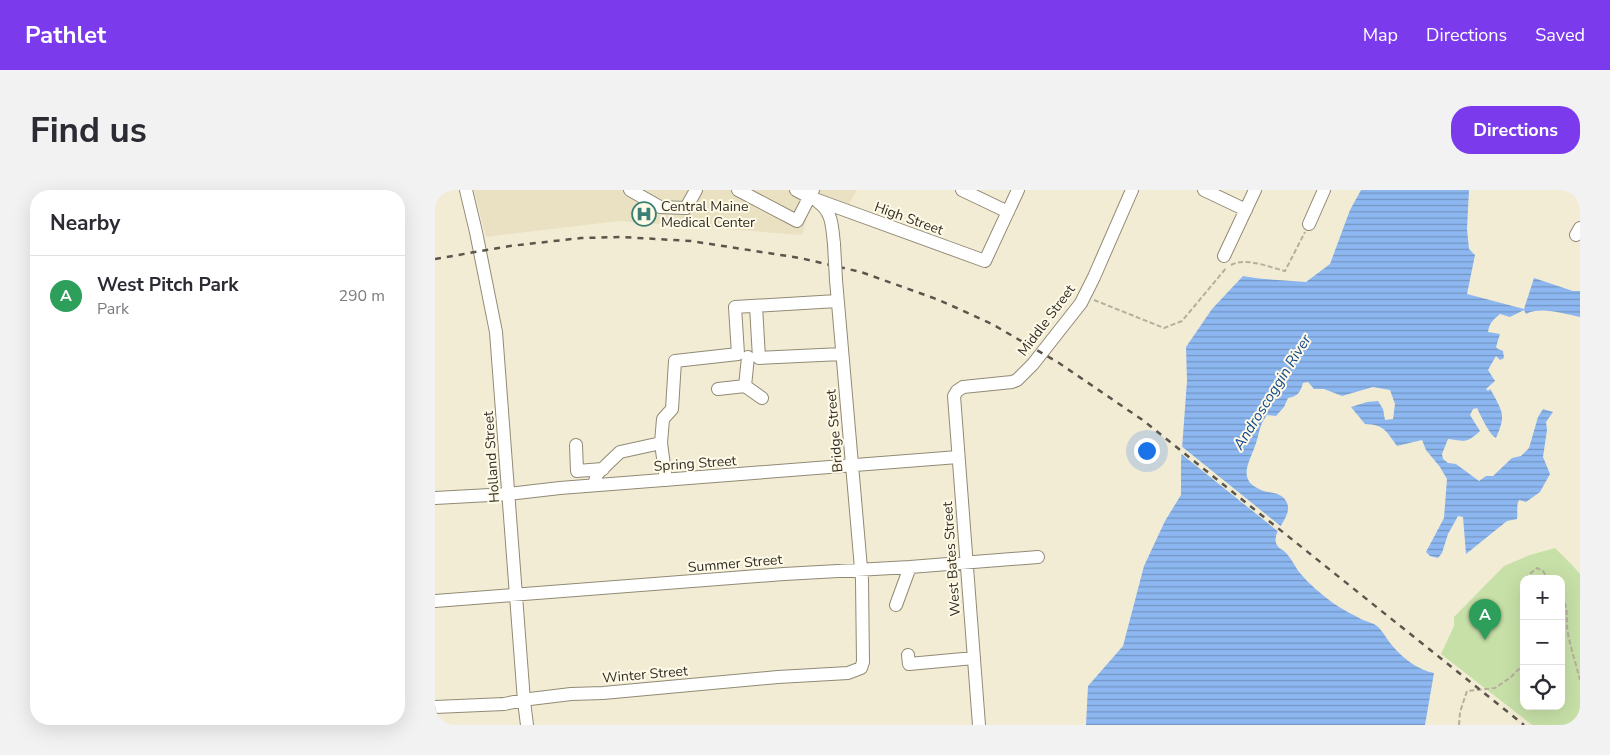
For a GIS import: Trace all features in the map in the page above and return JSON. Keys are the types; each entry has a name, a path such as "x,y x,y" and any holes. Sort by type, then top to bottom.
{"street":[{"name":"Holland Street","path":"466,190 496,332 527,725"},
{"path":"630,190 660,207 686,208 696,190"},
{"path":"738,190 797,221 811,194"},
{"name":"High Street","path":"796,190 811,194 985,261 1009,212"},
{"path":"962,190 1009,212 1018,190"},
{"name":"Middle Street","path":"957,391 963,387 1017,380 1033,364 1085,296 1132,190"},
{"path":"1204,190 1246,210"},
{"path":"1224,256 1255,190"},
{"path":"1309,224 1324,190"},
{"name":"Bridge Street","path":"811,194 827,210 831,221 861,569 863,662 861,668 857,670"},
{"path":"748,356 735,307 837,301"},
{"path":"745,386 755,306"},
{"path":"666,480 661,443 663,419 672,409 675,361 748,356 842,354"},
{"path":"718,389 745,386 762,398"},
{"name":"West Bates Street","path":"957,391 953,404 979,725"},
{"path":"594,485 597,474 620,452 661,443"},
{"path":"576,445 577,471 603,469"},
{"name":"Spring Street","path":"435,498 508,494 594,485 958,457"},
{"name":"Summer Street","path":"435,601 1038,556"},
{"path":"896,605 910,566"},
{"path":"908,655 909,664 974,658"},
{"name":"Winter Street","path":"435,707 504,704 571,694 603,693 760,678 848,674 857,670"}],"path":[{"path":"1085,296 1164,328 1173,326 1182,321 1226,267 1236,262 1245,262 1285,271 1309,224"},
{"path":"1528,575 1537,568 1546,575"},
{"path":"1565,601 1569,616 1568,631 1580,680"},
{"path":"1459,725 1460,712 1467,691 1495,688 1511,677 1523,665"}],"shaded area":[{"name":"Central Maine Medical Center","path":"474,190 857,190 849,204 823,195 810,208 802,235 619,221 486,237"}],"green space":[{"path":"1555,548 1580,574 1580,725 1532,725 1441,654 1454,626 1454,617 1504,566 1530,555"}],"water":[{"name":"Androscoggin River","path":"1361,190 1469,190 1467,229 1469,249 1475,255 1467,294 1524,309 1534,278 1573,291 1580,291 1580,317 1545,311 1526,314 1524,310 1510,317 1500,314 1489,326 1488,332 1500,334 1496,347 1503,351 1504,358 1500,360 1496,356 1488,370 1495,381 1486,389 1488,391 1490,389 1501,410 1502,419 1499,430 1496,438 1488,429 1477,408 1473,409 1470,415 1480,431 1465,441 1448,439 1442,454 1443,459 1448,463 1456,464 1479,481 1486,476 1493,476 1512,458 1521,456 1529,448 1538,417 1543,409 1553,412 1546,422 1547,430 1543,457 1550,474 1540,492 1526,502 1519,500 1517,519 1507,521 1466,554 1463,517 1458,516 1438,558 1430,556 1426,552 1444,518 1447,479 1426,450 1422,440 1397,446 1381,427 1365,424 1351,407 1378,401 1383,409 1385,420 1393,419 1395,404 1390,390 1373,387 1342,396 1324,389 1314,389 1308,382 1303,383 1298,394 1288,398 1284,407 1276,416 1267,415 1261,427 1248,464 1247,475 1252,485 1262,491 1277,494 1286,501 1288,512 1277,533 1277,545 1288,555 1299,572 1324,596 1348,612 1377,626 1395,649 1405,658 1416,666 1434,673 1425,725 1086,725 1088,686 1123,646 1144,566 1165,521 1181,495 1181,462 1187,381 1186,347 1212,309 1243,276 1306,282 1330,264 1350,210"}],"pier":[{"path":"1180,445 1283,528 1280,533 1179,452"}],"railway":[{"path":"435,259 510,246 581,238 621,237 691,241 800,258 861,272 939,300 992,324 1059,363 1144,421 1524,725"}],"place":[{"name":"Central Maine Medical Center","path":"644,214"},
{"name":"West Pitch Park","path":"1485,640"}]}
